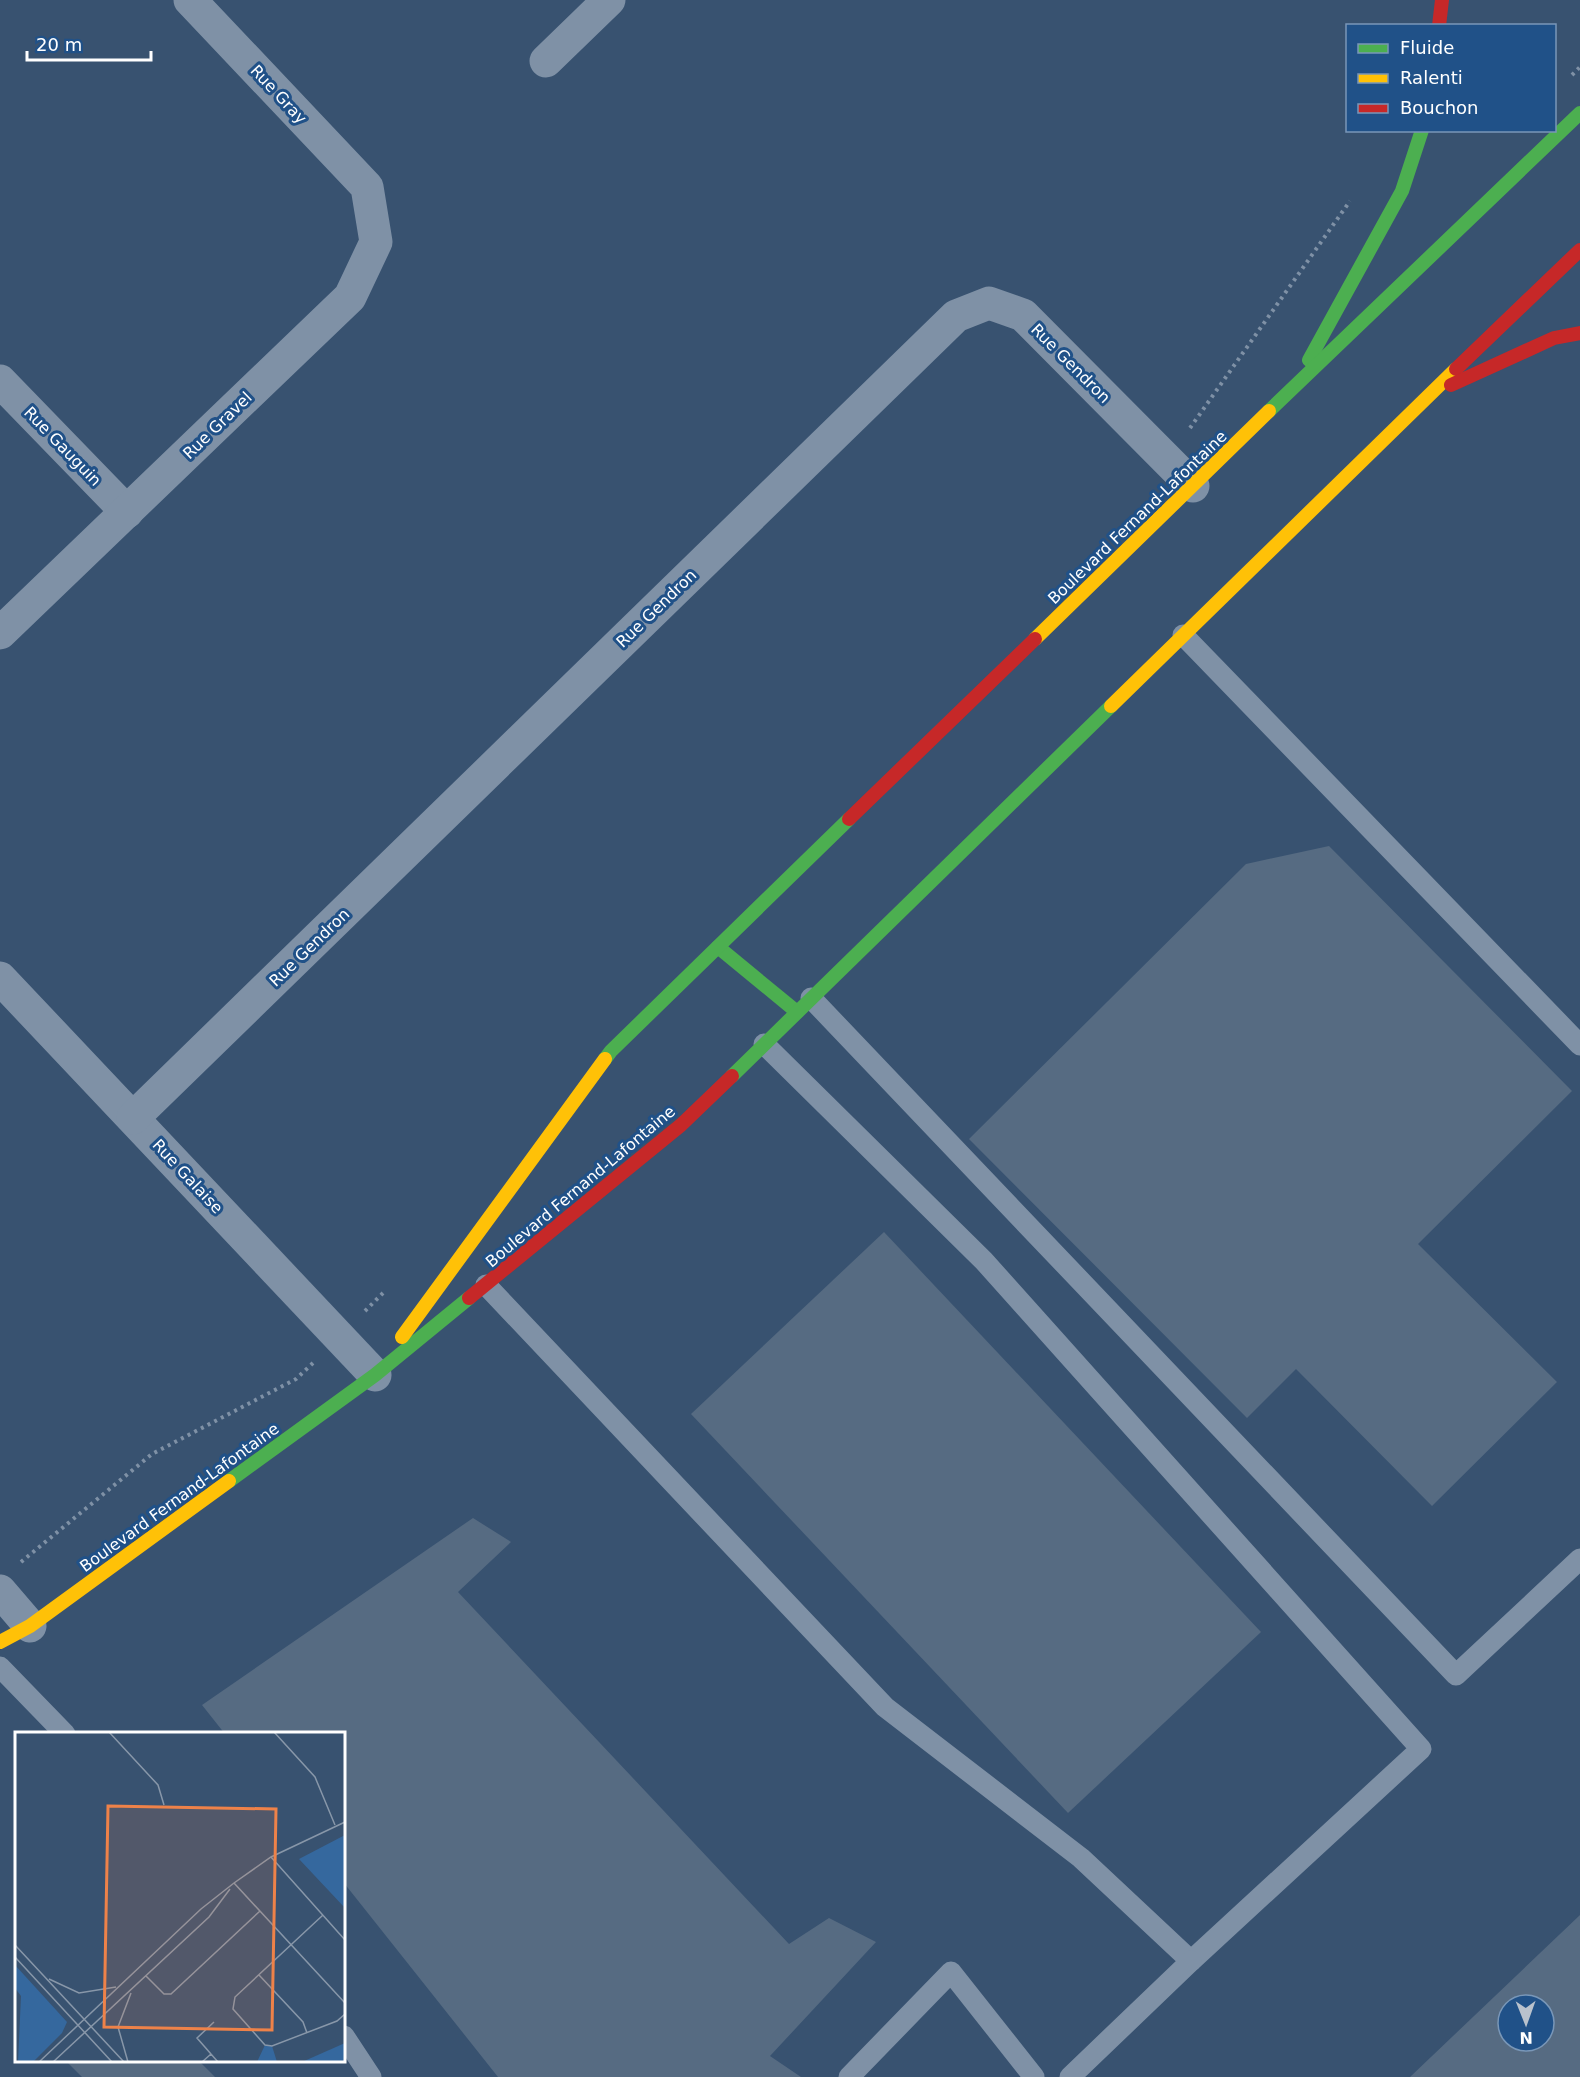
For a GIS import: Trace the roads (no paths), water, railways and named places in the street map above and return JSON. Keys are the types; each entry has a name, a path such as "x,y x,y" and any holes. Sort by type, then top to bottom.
{"street":[{"name":"Rue Gray","path":"190,0 367,188"},
{"path":"546,61 609,0"},
{"path":"1439,24 1442,0"},
{"name":"Boulevard Fernand-Lafontaine","path":"375,1375 611,1052 1294,387 1580,113"},
{"path":"1294,387 1401,191 1421,132"},
{"name":"Rue Gravel","path":"0,633 350,297 376,243 367,188"},
{"name":"Boulevard Fernand-Lafontaine","path":"0,1642 30,1626 375,1375 681,1125 1580,250"},
{"name":"Rue Gendron","path":"133,1118 956,316 989,303 1023,315 1193,486"},
{"path":"1428,396 1554,338 1580,333"},
{"name":"Rue Gauguin","path":"0,381 127,512"},
{"path":"718,947 804,1005"},
{"name":"Rue Galaise","path":"0,978 375,1375"},
{"path":"0,1590 30,1626"}],"lane":[{"path":"1183,635 1580,1045"},
{"path":"804,1005 1456,1675 1580,1559"},
{"path":"764,1044 984,1261 1421,1749 1191,1961 1070,2077"},
{"path":"486,1285 885,1707 1081,1858 1191,1961"},
{"path":"0,1667 63,1732"},
{"path":"849,2077 951,1972 1034,2077"},
{"path":"345,2038 371,2077"}]}
